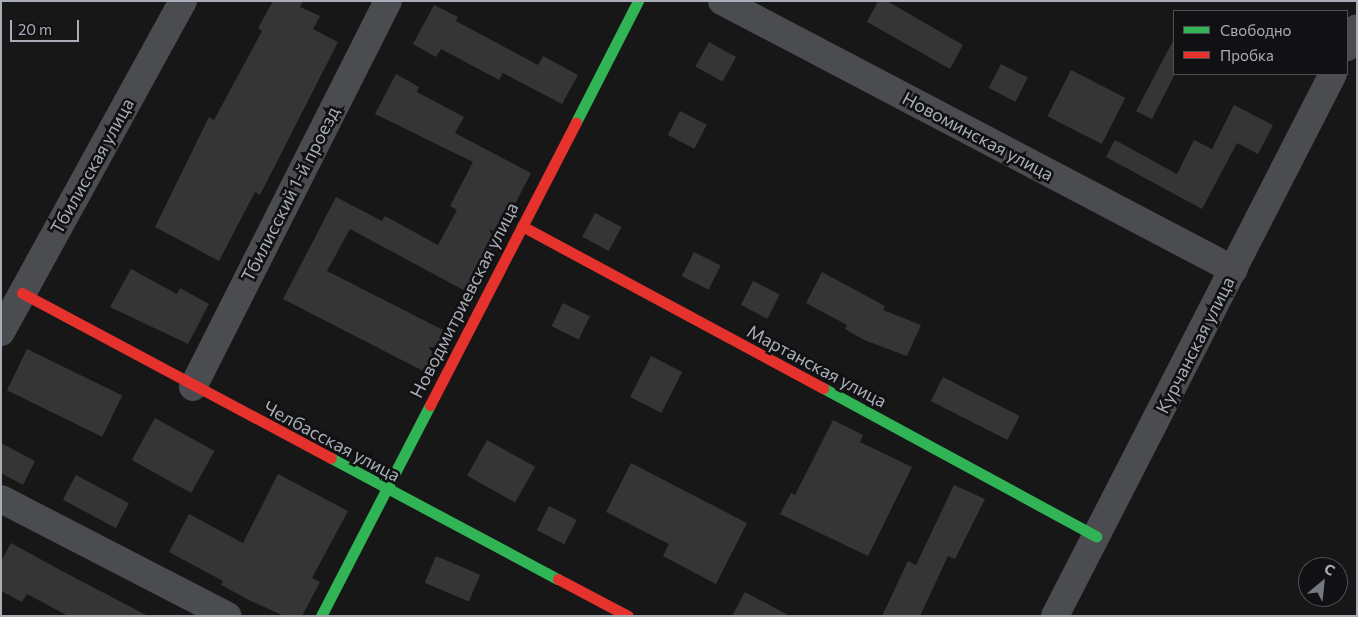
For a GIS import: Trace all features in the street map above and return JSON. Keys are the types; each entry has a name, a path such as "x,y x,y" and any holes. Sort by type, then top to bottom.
{"street":[{"name":"Тбилисская улица","path":"1,332 183,1"},
{"name":"Тбилисский 1-й проезд","path":"193,387 388,1"},
{"name":"Новодмитриевская улица","path":"322,616 638,1"},
{"name":"Новоминская улица","path":"722,1 1234,270"},
{"path":"1348,45 1357,28"},
{"name":"Курчанская улица","path":"1055,616 1332,75"},
{"name":"Мартанская улица","path":"522,226 1096,536"},
{"name":"Челбасская улица","path":"22,293 193,387 628,616"},
{"path":"1,499 228,616"}],"building":[{"path":"273,1 303,1 300,7 320,16 313,29 338,42 260,195 255,192 219,261 155,227 209,117 214,120 262,31 258,28"},
{"path":"878,1 887,1 963,45 950,69 867,22"},
{"path":"434,5 458,17 456,21 538,65 543,56 578,75 562,104 503,73 499,80 441,49 436,57 413,44"},
{"path":"1173,41 1174,76 1152,119 1136,111"},
{"path":"709,42 736,57 723,82 695,66"},
{"path":"1001,64 1028,78 1015,102 989,88"},
{"path":"1071,70 1125,98 1102,144 1047,116"},
{"path":"396,74 419,87 417,92 464,117 455,133 531,173 469,293 350,229 327,271 449,333 427,373 283,299 336,197 382,221 385,216 438,245 457,210 450,206 473,162 375,114"},
{"path":"1234,105 1273,125 1258,154 1237,143 1202,209 1106,157 1115,140 1177,174 1194,140 1212,149"},
{"path":"680,111 707,125 694,149 668,135"},
{"path":"595,213 621,227 609,251 582,237"},
{"path":"694,252 721,266 708,290 682,276"},
{"path":"131,269 177,294 180,288 209,304 188,344 110,307"},
{"path":"822,272 885,306 883,310 921,325 907,356 864,340 845,329 847,325 806,303"},
{"path":"753,281 780,295 767,319 741,305"},
{"path":"563,303 590,316 579,340 552,326"},
{"path":"27,349 122,395 102,437 7,390"},
{"path":"651,356 682,372 661,413 630,397"},
{"path":"943,377 1020,416 1007,440 931,401"},
{"path":"155,418 214,451 191,493 132,460"},
{"path":"833,420 863,435 860,442 912,467 868,556 780,514 791,493 795,495"},
{"path":"487,440 535,467 515,503 467,476"},
{"path":"1,443 35,461 23,485 1,473"},
{"path":"631,463 747,523 716,584 663,556 669,544 606,512"},
{"path":"278,474 348,511 312,578 320,582 302,616 284,616 247,599 221,585 223,581 169,552 189,514 243,543"},
{"path":"76,475 129,503 116,528 63,500"},
{"path":"954,485 985,499 955,559 948,556 920,616 882,616 908,561 916,565"},
{"path":"549,506 577,520 564,544 537,530"},
{"path":"11,543 148,616 68,616 27,594 22,602 1,591 1,561"},
{"path":"436,556 480,575 469,601 425,583"},
{"path":"745,592 790,616 732,616"}],"traffic: fast":[{"path":"576,122 638,1"},
{"path":"823,388 1096,536"},
{"path":"321,616 430,405"},
{"path":"331,458 558,579"}],"traffic: jam":[{"path":"430,405 576,122"},
{"path":"522,226 823,388"},
{"path":"22,293 331,458"},
{"path":"558,579 628,616"}]}
